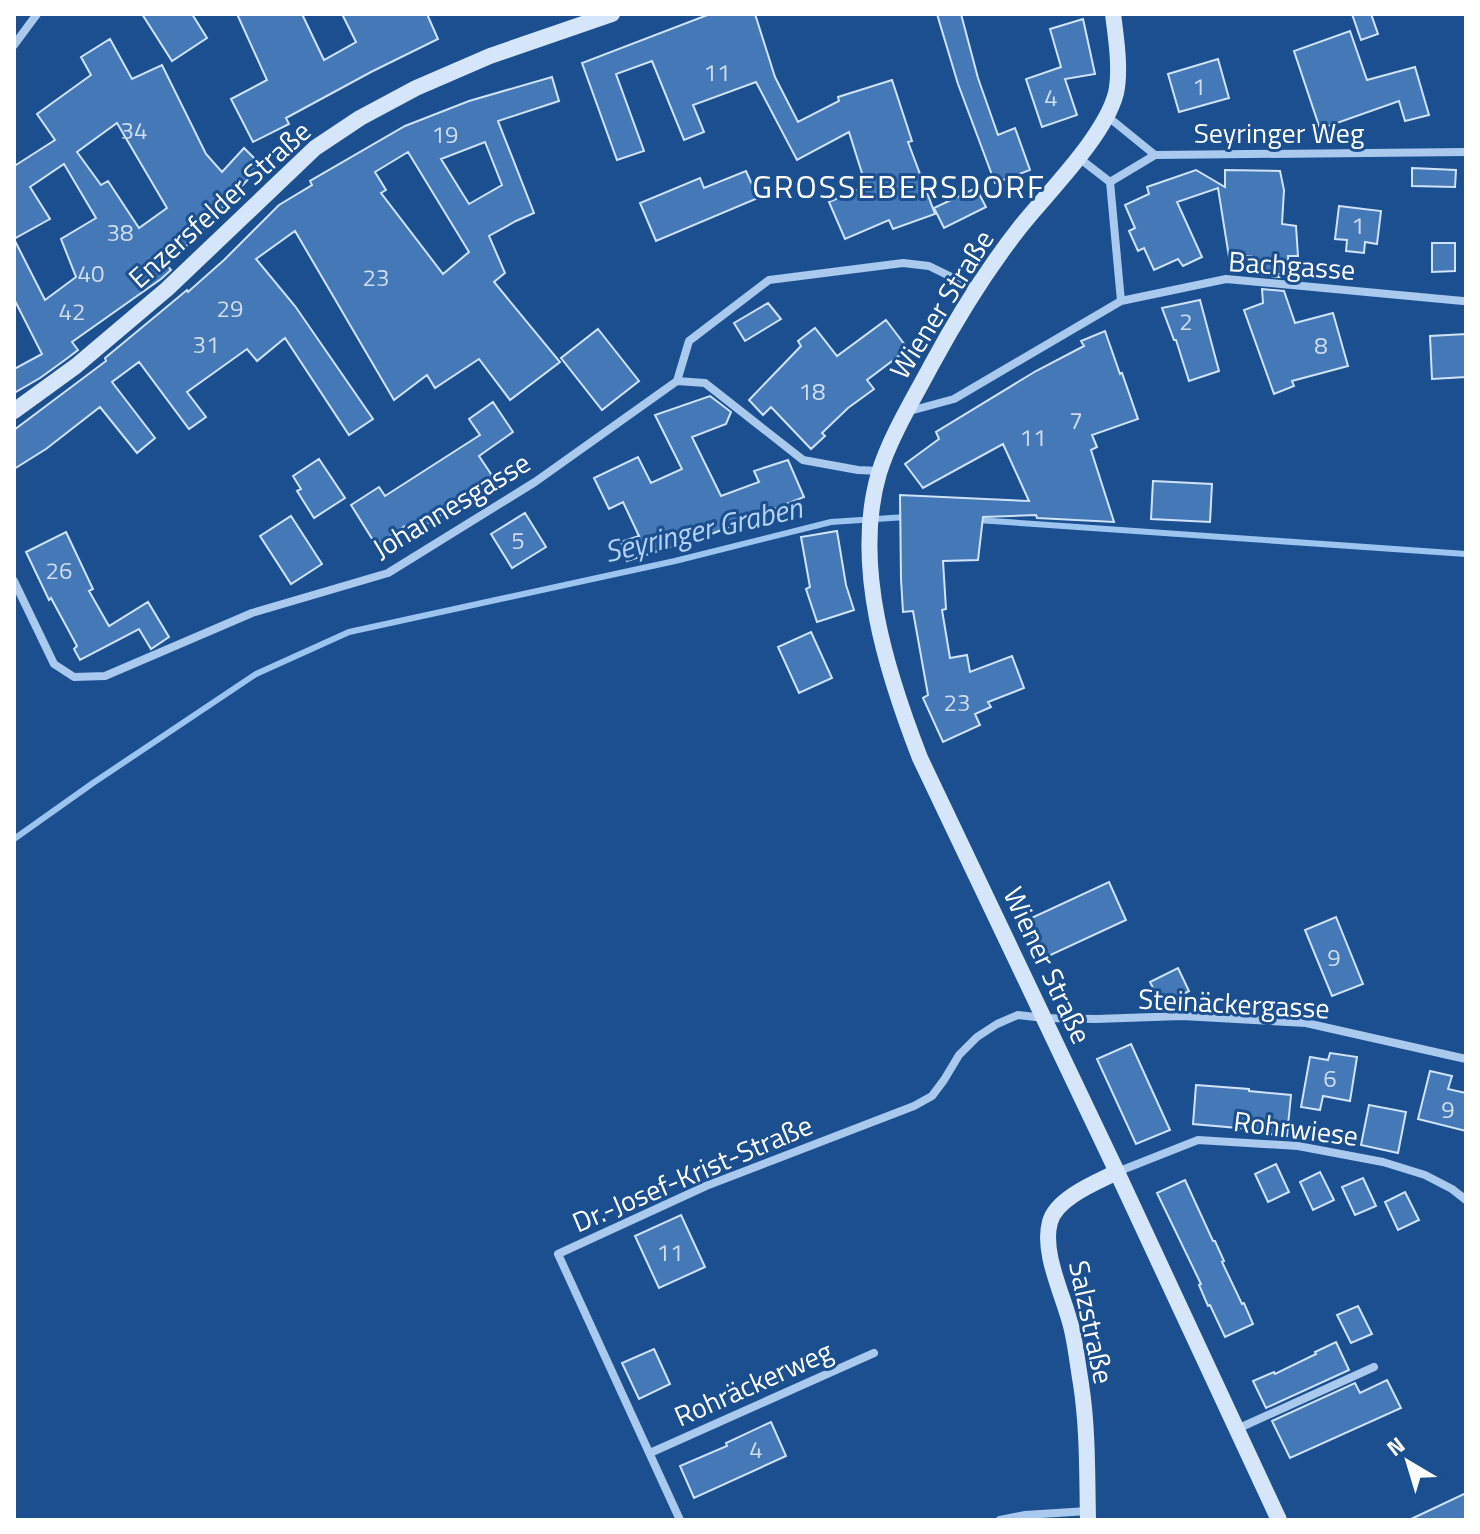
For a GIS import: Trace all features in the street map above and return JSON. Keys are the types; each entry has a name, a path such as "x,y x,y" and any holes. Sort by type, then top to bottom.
{"street":[{"path":"14,45 37,14"},
{"name":"Enzersfelder Straße","path":"14,411 76,366 167,289 315,148 360,118 416,88 490,56 612,14"},
{"name":"Wiener Straße","path":"1113,14 1117,77 1115,93 1106,116 1078,158 1007,244 976,289 905,412 878,479 869,535 870,565 885,655 920,758 1279,1520"},
{"name":"Seyringer Weg","path":"1106,116 1155,155 1466,152"},
{"path":"1110,182 1155,155"},
{"path":"1078,158 1110,182 1121,301"},
{"path":"878,479 858,470 803,460 705,383 677,381 689,341 769,280 903,263 929,266 976,289"},
{"name":"Bachgasse","path":"1121,301 1226,279 1463,301"},
{"name":"Wiener Straße","path":"905,412 954,399 1121,301"},
{"name":"Johannesgasse","path":"14,581 54,664 74,677 105,676 252,613 388,573 535,482 677,381"},
{"name":"Dr.-Josef-Krist-Straße","path":"680,1520 558,1254 706,1186 914,1106 932,1096 959,1055 977,1037 1018,1015 1044,1018"},
{"name":"Steinäckergasse","path":"1044,1018 1182,1016 1306,1023 1466,1059"},
{"name":"Rohrwiese","path":"1117,1172 1198,1140 1298,1146 1383,1162 1425,1175 1466,1200"},
{"name":"Salzstraße","path":"1088,1516 1082,1388 1072,1328 1048,1245 1050,1220 1063,1203 1081,1190 1117,1172"},
{"name":"Rohräckerweg","path":"650,1453 874,1353"},
{"path":"1237,1429 1374,1367"},
{"path":"1000,1520 1025,1515 1088,1516"}],"building":[{"path":"142,14 192,14 207,38 172,61"},
{"path":"237,14 302,14 324,60 356,42 342,14 427,14 438,39 286,118 289,124 253,142 231,99 267,80"},
{"path":"710,14 755,14 775,77 798,122 839,101 838,97 892,80 912,141 908,142 935,214 893,229 889,220 845,239 829,202 866,186 849,132 797,160 756,82 693,105 704,132 684,140 652,61 616,74 644,151 617,160 582,63"},
{"path":"937,14 961,14 978,78 998,135 1015,128 1030,170 995,183 958,84"},
{"path":"1352,14 1371,14 1378,34 1361,40"},
{"path":"1083,19 1095,74 1065,79 1077,115 1042,127 1026,79 1061,67 1050,29"},
{"path":"1350,31 1367,80 1415,67 1429,115 1405,121 1399,101 1320,129 1294,51"},
{"path":"110,39 132,79 162,65 206,154 222,172 244,148 261,165 192,241 166,264 171,270 72,342 78,350 14,393 14,369 42,354 14,299 14,239 14,162 16,165 55,140 37,114 91,75 81,57","holes":["117,123 167,208 139,228 108,181 101,185 77,152","64,164 96,218 61,239 76,277 45,300 14,239 50,219 30,187"]},
{"path":"1218,59 1229,98 1179,112 1168,74"},
{"path":"552,77 559,101 498,121 534,213 489,236 505,273 494,282 560,362 510,400 479,359 435,388 427,375 394,400 295,231 256,259 295,306 373,419 349,435 285,338 257,361 247,349 187,392 206,417 189,429 139,362 112,382 155,438 137,453 100,407 46,449 14,469 14,430 106,361 105,358 188,292 279,205 312,185 310,181 405,126 469,101","holes":["485,142 502,185 469,204 441,159","408,152 469,252 443,274 381,193 386,190 375,172"]},
{"path":"1412,168 1456,170 1455,187 1412,186"},
{"path":"1196,170 1225,187 1225,170 1280,171 1284,190 1282,224 1296,226 1298,256 1288,256 1289,273 1277,274 1279,277 1262,275 1261,262 1252,263 1252,256 1229,257 1218,188 1177,202 1202,257 1183,266 1178,259 1154,270 1144,248 1138,251 1129,231 1135,228 1125,205 1149,194 1147,187"},
{"path":"746,171 758,198 656,241 640,203 700,178 704,188"},
{"path":"976,188 986,207 944,228 934,208"},
{"path":"1339,206 1381,211 1377,244 1365,242 1364,253 1346,251 1347,240 1335,239"},
{"path":"1432,243 1455,243 1455,271 1432,272"},
{"path":"1262,289 1284,291 1295,323 1333,313 1348,366 1292,381 1294,386 1274,394 1244,310 1263,303"},
{"path":"1200,300 1219,371 1189,381 1162,308"},
{"path":"768,303 781,319 745,341 734,323"},
{"path":"886,320 908,349 867,380 874,389 848,408 822,433 825,436 811,449 771,407 763,415 749,400 801,346 798,341 815,328 837,356"},
{"path":"598,329 639,381 602,410 561,358"},
{"path":"1105,331 1138,419 1092,435 1097,447 1091,450 1114,522 1037,518 1036,515 983,517 978,560 943,561 946,609 942,610 950,658 967,655 970,672 1012,656 1024,688 988,702 991,707 975,714 980,725 943,742 923,698 928,695 913,611 903,612 900,495 1029,501 1003,444 923,488 905,464 939,439 936,432 1036,371 1084,346 1081,341"},
{"path":"1466,334 1466,377 1432,379 1430,336"},
{"path":"710,396 731,412 726,424 692,437 721,496 759,482 754,471 788,460 804,497 714,533 627,561 621,542 639,536 623,502 609,509 594,478 638,457 651,483 682,469 655,415"},
{"path":"493,402 513,432 479,456 495,480 410,535 405,526 376,545 351,505 379,487 385,496 480,435 469,419"},
{"path":"319,459 345,498 314,518 297,491 301,489 293,476"},
{"path":"1153,481 1212,484 1210,522 1151,519"},
{"path":"525,513 546,547 512,568 491,534"},
{"path":"291,516 322,564 291,584 260,536"},
{"path":"837,531 846,585 854,610 817,622 806,589 810,587 801,537"},
{"path":"66,532 93,589 89,591 109,626 148,602 169,637 151,649 139,629 80,660 74,649 77,646 51,598 49,600 26,552"},
{"path":"811,632 832,678 799,693 778,647"},
{"path":"1109,882 1126,920 1042,959 1025,921"},
{"path":"1336,917 1363,984 1332,996 1305,930"},
{"path":"1178,968 1189,991 1176,998 1158,998 1150,982"},
{"path":"1131,1044 1170,1130 1136,1144 1097,1059"},
{"path":"1330,1053 1357,1057 1350,1101 1323,1096 1320,1110 1301,1107 1310,1057 1328,1060"},
{"path":"1430,1071 1452,1076 1448,1089 1466,1093 1466,1131 1418,1119"},
{"path":"1196,1085 1291,1095 1287,1136 1193,1124"},
{"path":"1369,1105 1406,1112 1398,1153 1361,1145"},
{"path":"1276,1164 1289,1192 1268,1202 1255,1174"},
{"path":"1320,1172 1334,1200 1313,1210 1300,1182"},
{"path":"1363,1178 1376,1206 1355,1215 1342,1187"},
{"path":"1185,1180 1253,1324 1225,1337 1157,1193"},
{"path":"1405,1192 1419,1220 1398,1230 1385,1202"},
{"path":"681,1215 705,1267 659,1288 635,1236"},
{"path":"1358,1306 1372,1334 1351,1343 1337,1315"},
{"path":"1336,1342 1349,1370 1266,1408 1253,1381 1275,1374"},
{"path":"654,1349 670,1384 639,1399 622,1363"},
{"path":"1387,1380 1401,1408 1290,1458 1272,1421 1355,1383 1360,1393"},
{"path":"771,1422 786,1456 694,1498 680,1466 727,1446 726,1443"},
{"path":"1466,1493 1466,1520 1409,1520"}],"waterway":[{"name":"Seyringer Graben","path":"14,839 256,674 349,632 675,561 831,522 906,517"},
{"name":"Seyringer Graben","path":"977,520 1466,554"}],"district":[{"name":"GROSSEBERSDORF","path":"899,186"}]}
